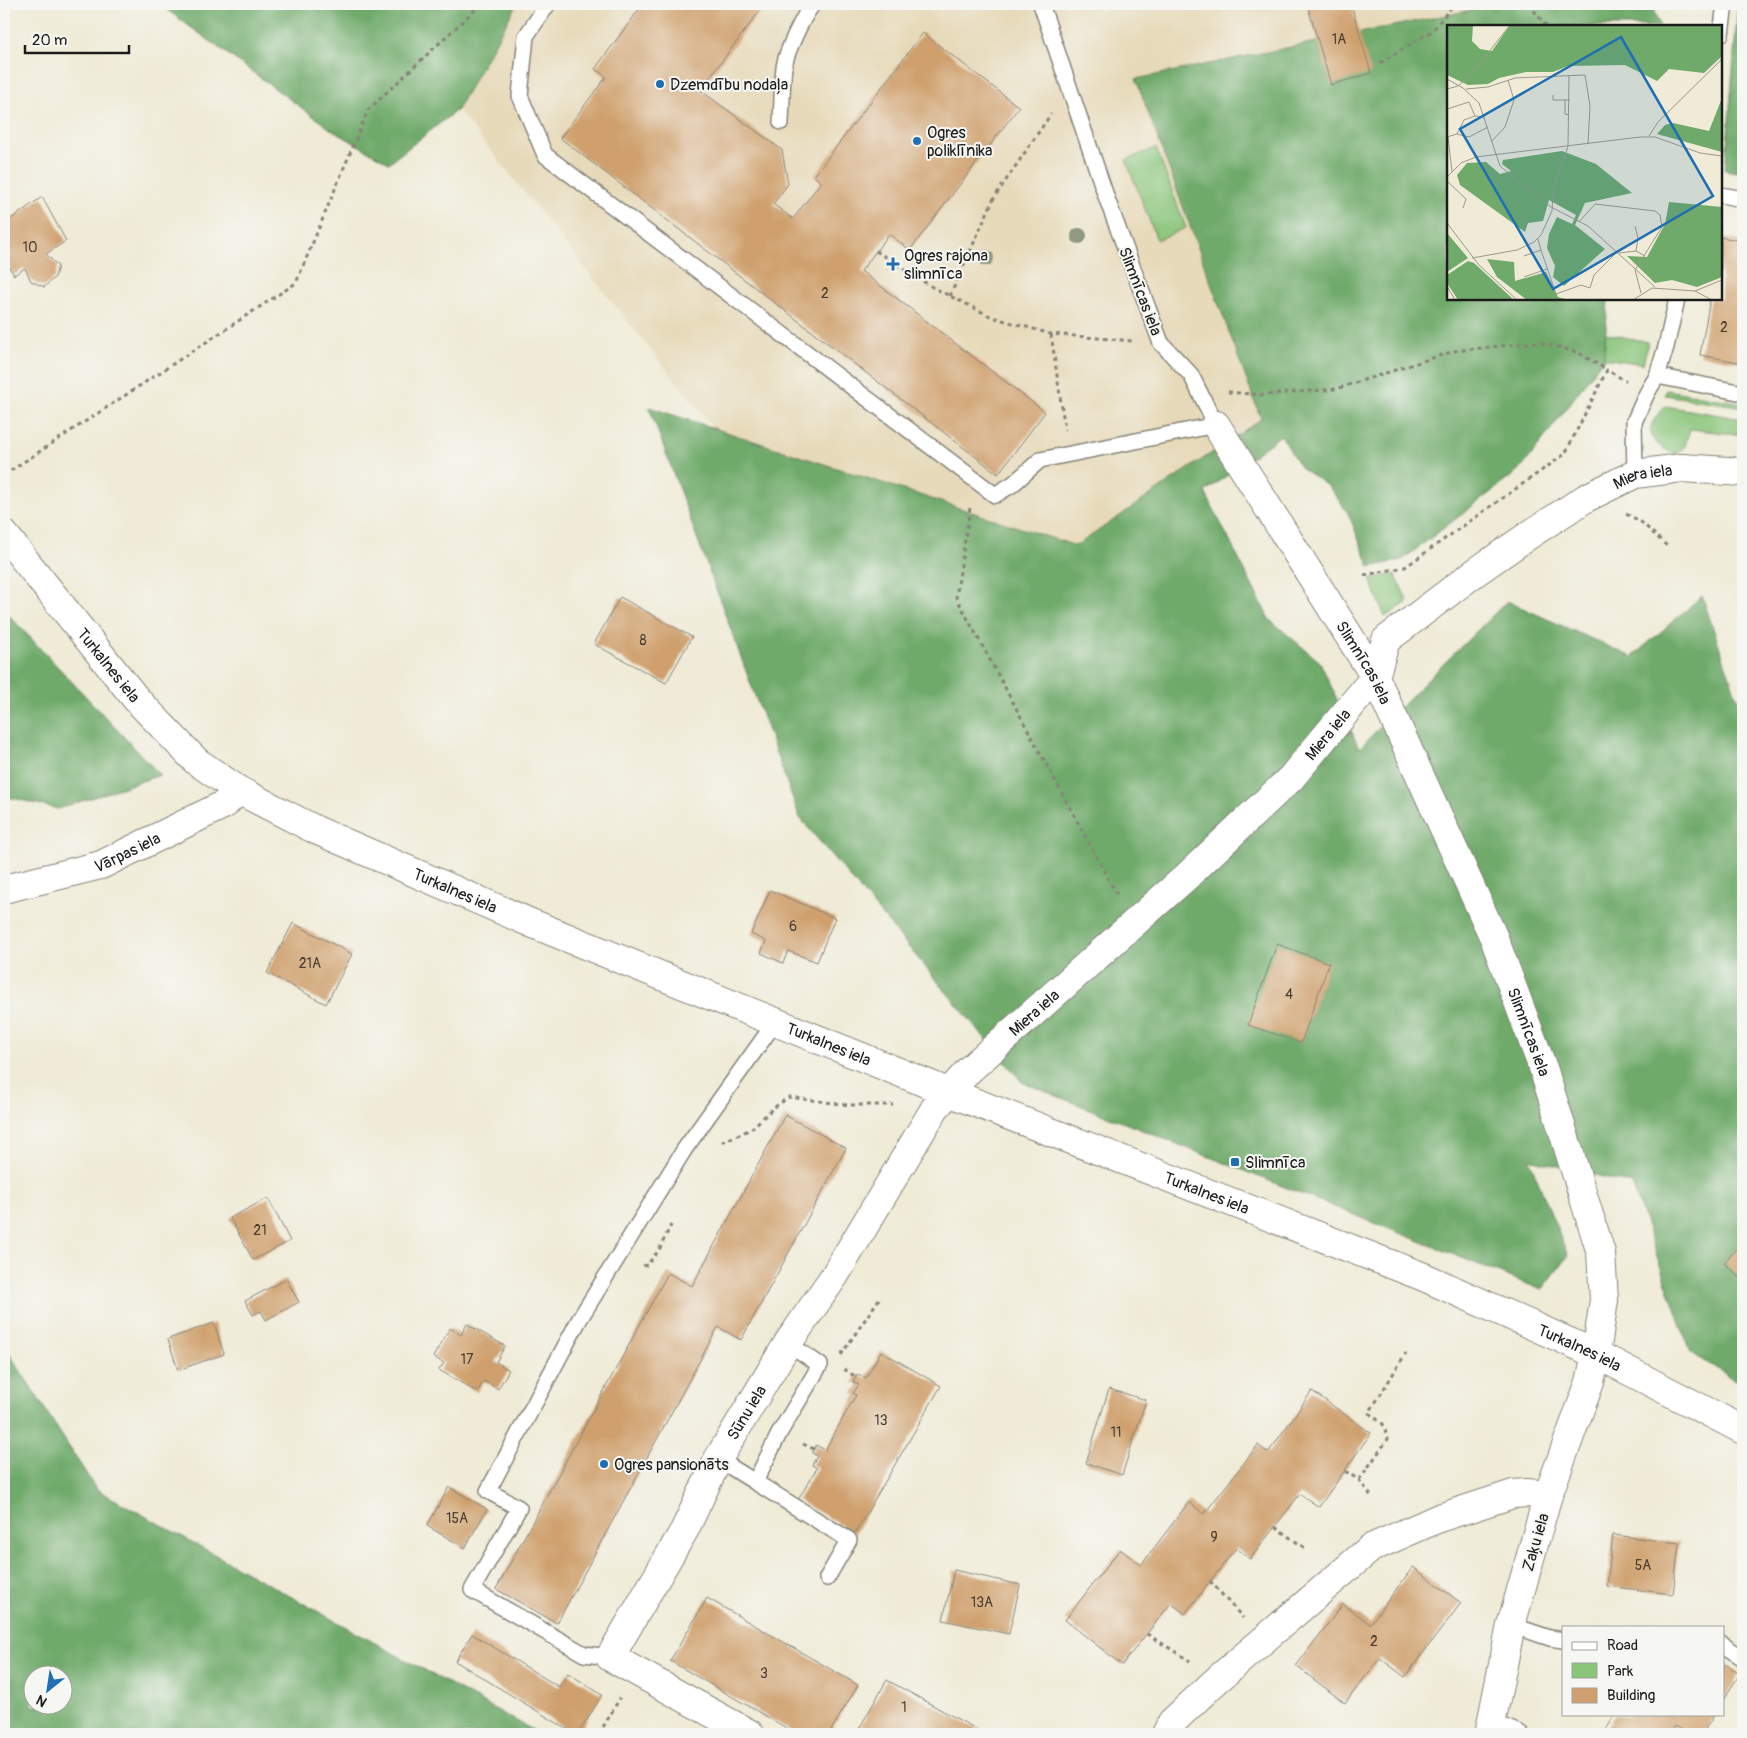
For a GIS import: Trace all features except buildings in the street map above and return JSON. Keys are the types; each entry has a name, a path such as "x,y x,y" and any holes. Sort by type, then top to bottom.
{"street":[{"name":"Slimnīcas iela","path":"1216,425 1375,676 1494,938 1544,1071 1601,1253 1604,1300 1596,1354"},
{"name":"Miera iela","path":"948,1092 968,1070 1186,877 1291,778 1375,676 1386,640 1473,574 1529,535 1586,498 1634,474 1682,468 1743,472"},
{"name":"Turkalnes iela","path":"4,534 137,700 196,761 238,790 316,830 514,916 948,1092 1424,1277 1596,1354 1743,1430"},
{"name":"Vārpas iela","path":"4,889 100,865 225,804 238,790"},
{"name":"Sūnu iela","path":"610,1657 685,1528 718,1459 788,1343 835,1276 935,1108 948,1092"},
{"name":"Zaķu iela","path":"1490,1728 1511,1625 1548,1495 1590,1382 1596,1354"},
{"path":"1166,1734 1172,1722 1218,1679 1371,1548 1439,1518 1513,1494 1548,1495"},
{"path":"610,1657 750,1734"}],"lane":[{"path":"548,4 526,36 520,96 545,155 995,495 1013,484 1040,460 1216,425"},
{"path":"781,122 784,65 807,11 813,4"},
{"name":"Slimnīcas iela","path":"1041,4 1108,202 1161,343 1191,376 1216,425"},
{"path":"1722,26 1725,4"},
{"path":"1722,195 1743,199"},
{"path":"1634,474 1634,422 1657,376 1677,300"},
{"path":"1657,376 1743,393"},
{"path":"610,1657 584,1654 472,1590 519,1508 488,1491 579,1320 612,1266 684,1150 776,1021"},
{"path":"755,1482 780,1432 820,1365 788,1343"},
{"path":"718,1459 849,1540 827,1578"},
{"path":"1511,1625 1550,1638 1562,1640"},
{"path":"1724,1646 1743,1658"},
{"path":"1490,1728 1521,1734"}],"path":[{"path":"4,475 296,283 368,110 481,4"},
{"path":"1380,63 1432,31 1454,4"},
{"path":"1529,4 1545,25"},
{"path":"950,296 994,198 1069,86"},
{"path":"876,250 932,287 992,317 1051,334 1161,343"},
{"path":"1051,334 1068,454"},
{"path":"1198,390 1262,395 1336,389 1454,351 1539,342 1577,352 1647,393"},
{"path":"1364,575 1405,567 1565,454 1607,370"},
{"path":"975,480 956,597 1120,900"},
{"path":"1622,512 1640,521 1667,546"},
{"path":"714,1145 751,1129 772,1109 789,1097 848,1105 898,1105"},
{"path":"612,1266 648,1265 659,1250 673,1220"},
{"path":"841,1355 879,1299"},
{"path":"1359,1480 1388,1439 1383,1424 1369,1413 1406,1353"},
{"path":"1345,1471 1359,1480 1372,1497"},
{"path":"1275,1527 1305,1548"},
{"path":"1210,1581 1246,1620"},
{"path":"1146,1634 1218,1679"},
{"path":"599,1734 636,1672"}],"shaded area":[{"name":"Ogres rajona slimnīca","path":"517,4 1500,4 1136,79 1262,419 1076,546 926,692 458,110"}],"green space":[{"path":"159,4 517,4 457,110 389,163 332,130"},
{"path":"1500,4 1651,4 1660,25 1447,25 1447,300 1608,300 1604,358 1521,469 1402,560 1370,567 1348,513 1329,487 1300,467 1281,435 1205,492 1269,619 1320,662 1359,748 1507,601 1632,657 1702,596 1743,715 1743,1385 1690,1352 1632,1184 1529,1159 1568,1256 1542,1290 1022,1082 800,818 649,407 1076,546 1261,419 1136,79"},
{"path":"1738,4 1743,4 1743,173 1725,170"},
{"path":"1156,148 1186,228 1157,240 1126,160"},
{"path":"1605,333 1648,342 1643,364 1604,358"},
{"path":"1666,390 1743,403 1743,407 1665,395"},
{"path":"1665,406 1743,419 1743,435 1690,429 1685,446 1677,455 1658,445 1652,437 1651,427 1653,421"},
{"path":"1395,574 1408,602 1385,617 1370,579"},
{"path":"4,610 160,775 58,809 4,796"},
{"path":"4,1345 96,1489 540,1734 4,1734"}],"place":[{"name":"Dzemdību nodaļa","path":"660,84"},
{"name":"Ogres poliklīnika","path":"917,141"},
{"name":"Ogres rajona slimnīca","path":"893,264"},
{"name":"Slimnīca","path":"1235,1162"},
{"name":"Ogres pansionāts","path":"604,1464"}]}
